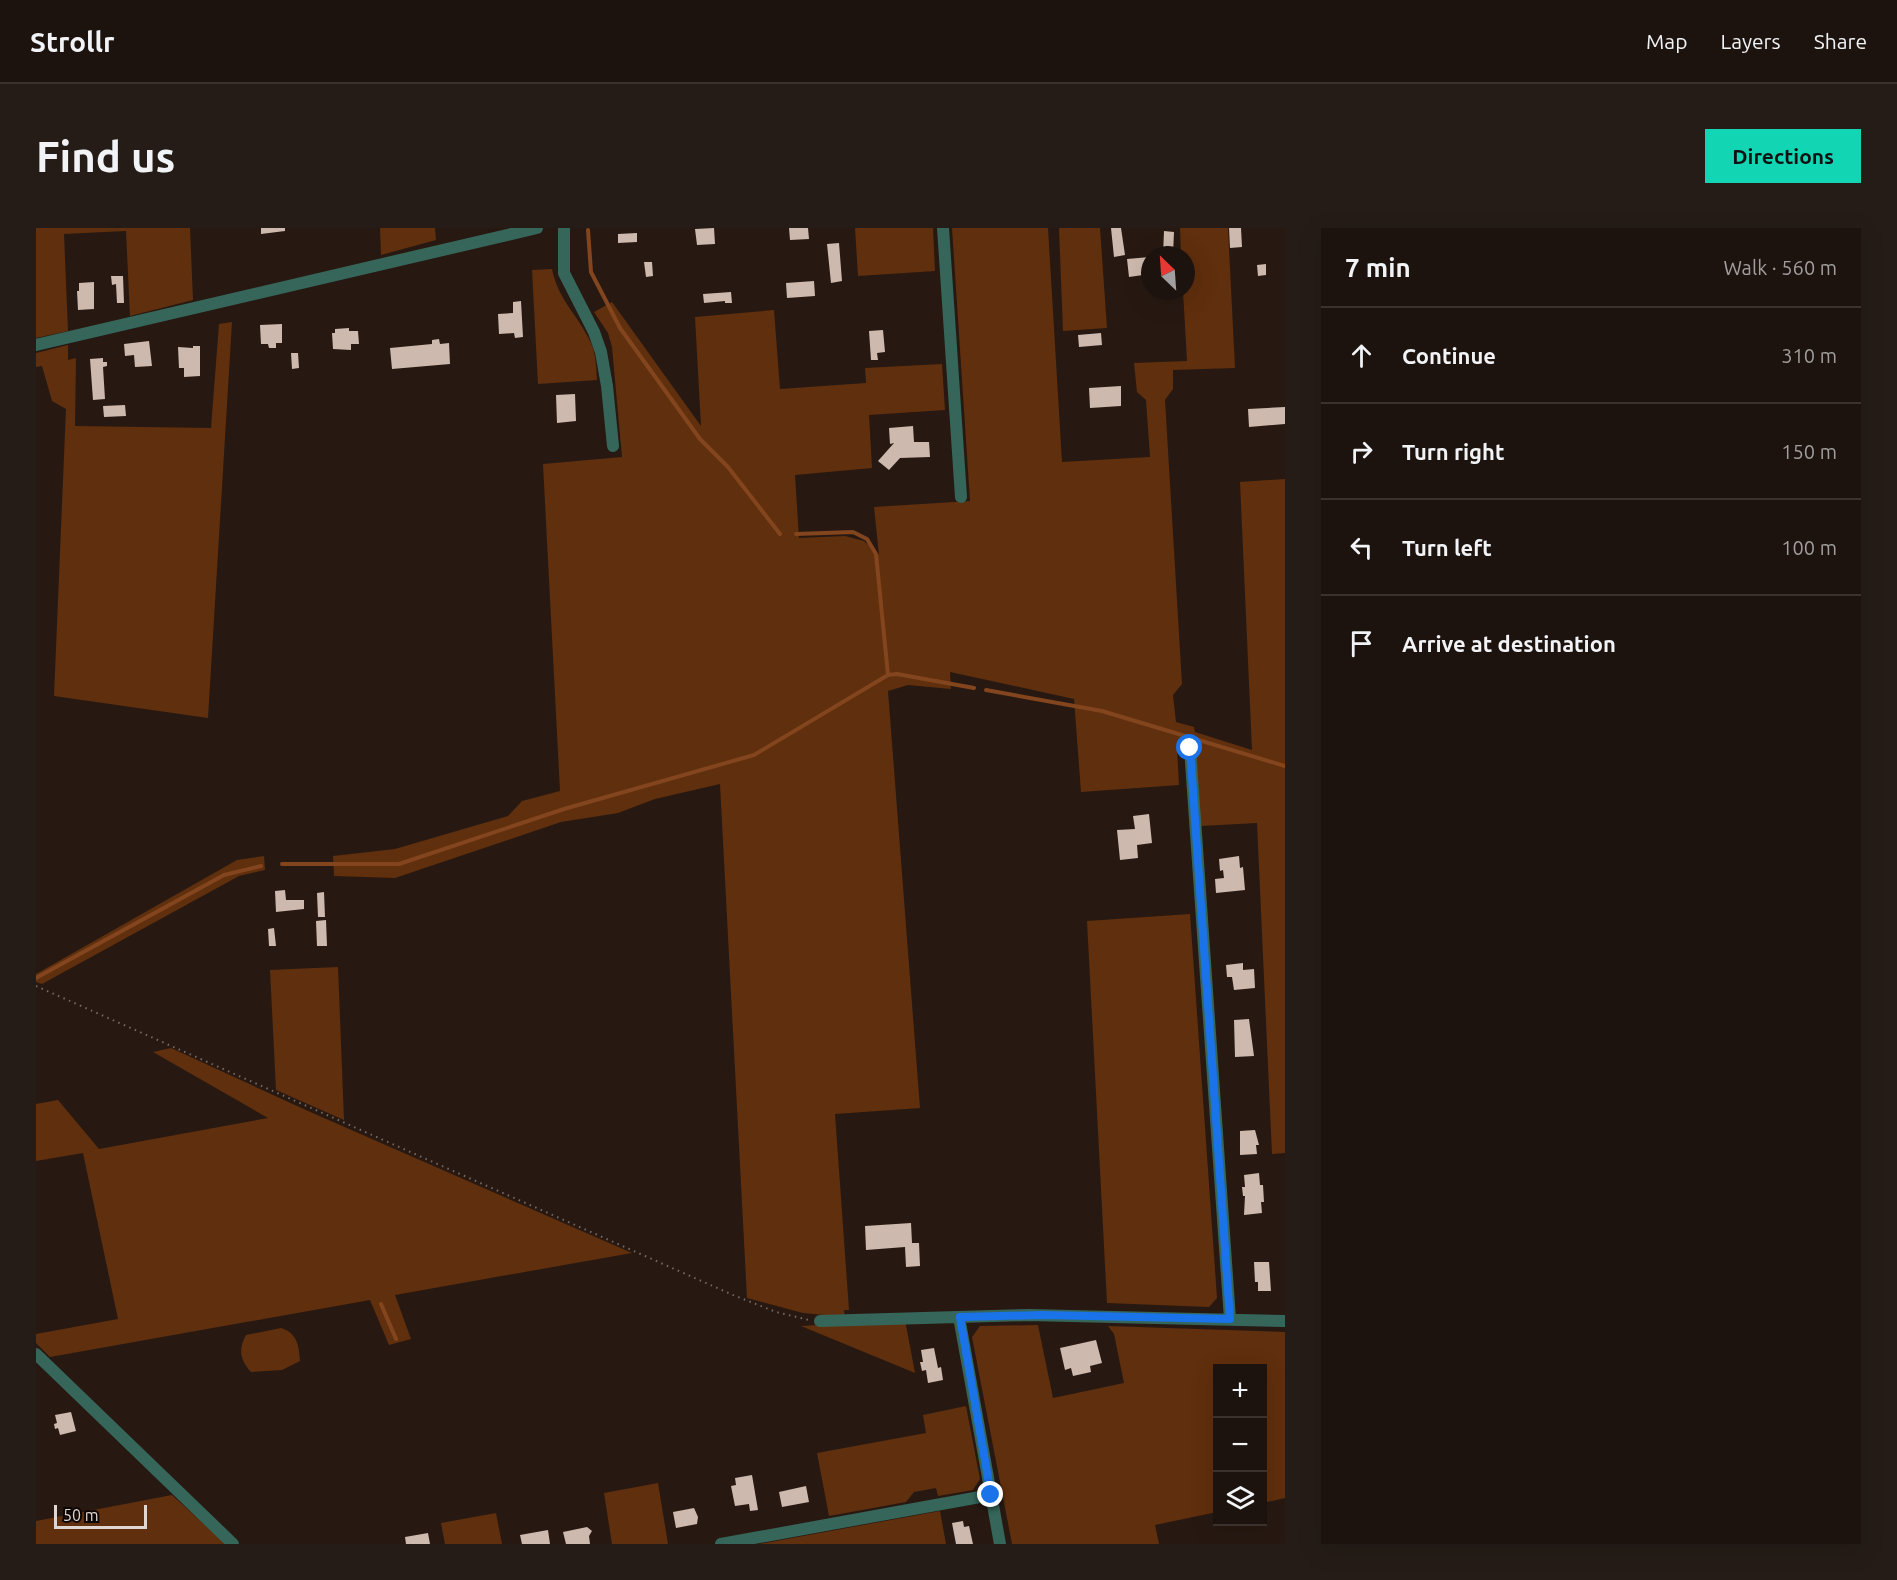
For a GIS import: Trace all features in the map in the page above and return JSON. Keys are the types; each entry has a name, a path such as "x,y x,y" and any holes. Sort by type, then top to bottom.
{"street":[{"path":"36,345 537,228"},
{"path":"564,228 564,273 602,352 613,446"},
{"path":"943,228 961,497"},
{"path":"1190,748 1230,1319"},
{"path":"820,1321 1043,1315 1285,1321"},
{"path":"960,1317 1000,1544"},
{"path":"36,1354 234,1544"},
{"path":"721,1544 991,1495"}],"path":[{"path":"36,986 733,1295 776,1312 820,1321"}],"shaded area":[{"path":"36,228 190,228 193,300 130,316 126,231 64,234 68,331 36,338"},
{"path":"380,228 435,228 436,240 381,255"},
{"path":"855,228 933,228 935,271 858,276"},
{"path":"952,228 1048,228 1062,462 1150,457 1146,400 1137,392 1134,363 1187,361 1184,300 1195,300 1195,246 1181,246 1180,228 1228,228 1235,368 1173,370 1173,389 1165,400 1182,684 1173,695 1176,722 1194,727 1195,732 1252,750 1240,482 1285,479 1285,1153 1272,1154 1257,823 1201,826 1187,749 1177,749 1179,785 1081,792 1074,699 950,672 951,689 908,685 888,691 920,1108 835,1114 849,1310 844,1310 845,1317 803,1313 747,1298 720,784 655,799 618,813 561,822 395,878 334,876 333,856 395,849 508,816 522,801 560,791 543,464 622,457 612,347 608,333 594,312 612,302 701,426 695,317 774,310 780,389 866,383 865,368 942,364 945,410 869,415 872,468 795,475 799,538 845,536 864,541 879,555 874,507 970,501"},
{"path":"1059,228 1100,228 1107,328 1063,331"},
{"path":"552,269 558,289 593,348 597,380 538,384 532,270"},
{"path":"232,322 208,718 54,696 66,409 52,401 42,366 36,367 36,353 68,345 68,360 76,358 75,426 211,428 219,324"},
{"path":"264,856 265,870 239,876 42,984 36,982 36,974 237,860"},
{"path":"1190,914 1217,1298 1209,1307 1107,1303 1087,921"},
{"path":"338,967 344,1120 276,1090 270,970"},
{"path":"171,1048 308,1111 632,1253 395,1295 411,1339 389,1345 370,1300 50,1357 36,1343 36,1334 118,1319 83,1153 36,1161 36,1104 58,1100 99,1149 268,1118 153,1052"},
{"path":"905,1320 915,1373 801,1326"},
{"path":"1038,1325 1053,1398 1124,1383 1114,1334 1108,1326 1285,1332 1285,1498 1267,1502 1267,1364 1213,1364 1213,1513 1155,1525 1159,1544 1012,1544 972,1337 980,1326"},
{"path":"281,1328 294,1336 300,1361 282,1370 251,1372 241,1354 246,1335"},
{"path":"966,1406 980,1479 973,1490 938,1496 936,1488 914,1492 906,1502 829,1516 817,1453 926,1433 923,1415"},
{"path":"658,1483 668,1544 612,1544 604,1493"},
{"path":"172,1495 226,1544 36,1544 36,1521"},
{"path":"940,1511 946,1544 759,1544"},
{"path":"496,1513 502,1544 445,1544 441,1523"}],"building":[{"path":"261,228 285,228 285,231 261,234"},
{"path":"714,228 715,244 697,245 695,229"},
{"path":"789,228 808,228 809,239 790,240"},
{"path":"1111,228 1121,228 1125,255 1114,257"},
{"path":"1229,228 1241,228 1242,247 1230,248"},
{"path":"1164,231 1174,232 1173,246 1163,246"},
{"path":"637,233 637,242 618,243 618,234"},
{"path":"839,243 842,281 831,283 827,244"},
{"path":"1141,258 1141,275 1129,277 1127,259"},
{"path":"644,262 652,262 653,276 646,277"},
{"path":"1266,264 1266,275 1258,276 1257,265"},
{"path":"111,276 123,276 124,303 117,303 116,284 112,285"},
{"path":"814,281 815,296 787,298 786,283"},
{"path":"94,282 94,309 78,310 79,283"},
{"path":"731,292 732,303 725,303 725,301 704,303 703,294"},
{"path":"521,301 523,337 515,338 514,333 499,334 498,314 513,313 513,302"},
{"path":"282,324 282,343 276,343 276,348 269,348 268,344 261,344 260,325"},
{"path":"349,328 349,331 358,331 359,344 351,344 351,350 333,349 332,333 335,333 335,329"},
{"path":"883,330 885,352 877,353 878,360 871,360 869,331"},
{"path":"1101,333 1102,345 1079,347 1078,335"},
{"path":"439,339 440,344 449,343 450,364 392,369 390,348 432,344 432,340"},
{"path":"149,341 152,366 135,367 134,355 125,356 124,344"},
{"path":"193,346 200,346 200,376 184,377 184,368 179,368 178,347 193,348"},
{"path":"291,353 298,353 299,368 292,369"},
{"path":"103,358 103,362 107,362 107,366 103,367 105,399 93,400 90,359"},
{"path":"1121,386 1121,406 1090,408 1089,388"},
{"path":"575,394 576,421 557,423 556,395"},
{"path":"125,405 126,416 104,417 103,406"},
{"path":"1285,407 1285,424 1249,427 1248,409"},
{"path":"913,426 914,442 929,442 930,457 900,458 889,470 878,461 894,443 890,444 889,428"},
{"path":"1149,814 1152,843 1137,845 1138,858 1120,860 1117,830 1135,829 1133,816"},
{"path":"1239,856 1240,868 1243,867 1245,890 1216,893 1215,879 1224,878 1223,870 1220,871 1219,859"},
{"path":"285,890 286,900 304,900 304,909 276,912 275,891"},
{"path":"324,892 325,917 318,917 317,893"},
{"path":"326,920 327,946 317,946 316,921"},
{"path":"274,928 276,946 269,946 268,929"},
{"path":"1243,963 1243,970 1254,969 1255,988 1234,990 1232,977 1227,977 1226,965"},
{"path":"1249,1019 1254,1056 1235,1057 1234,1020"},
{"path":"1255,1130 1259,1145 1256,1145 1257,1154 1240,1155 1240,1131"},
{"path":"1259,1173 1260,1185 1263,1185 1262,1213 1244,1215 1245,1196 1243,1196 1242,1187 1245,1187 1244,1175"},
{"path":"911,1223 912,1243 919,1243 920,1266 906,1267 905,1247 866,1250 865,1226"},
{"path":"1254,1262 1269,1262 1271,1291 1258,1291"},
{"path":"1096,1340 1102,1363 1090,1366 1091,1372 1073,1376 1071,1368 1065,1370 1060,1348"},
{"path":"934,1348 943,1380 928,1383 926,1370 922,1371 920,1362 923,1362 921,1350"},
{"path":"71,1412 76,1431 60,1435 58,1428 55,1429 54,1424 57,1423 55,1415"},
{"path":"752,1475 758,1510 750,1511 749,1504 735,1506 731,1486 736,1485 735,1478"},
{"path":"806,1486 809,1502 782,1507 779,1492"},
{"path":"694,1508 698,1517 697,1524 676,1528 673,1512"},
{"path":"963,1521 964,1527 969,1526 973,1544 956,1544 952,1523"},
{"path":"587,1527 592,1531 589,1536 590,1544 566,1544 563,1532"},
{"path":"548,1530 550,1544 522,1544 520,1535"},
{"path":"428,1533 430,1544 406,1544 405,1537"}],"waterway":[{"path":"588,230 591,272 620,328 700,439 728,467 780,534"},
{"path":"282,864 399,864 564,809 754,755 888,675 876,554 867,539 853,532 796,534"},
{"path":"888,675 897,674 974,688"},
{"path":"986,690 1102,711 1285,766"},
{"path":"36,978 224,875 261,866"},
{"path":"381,1304 396,1339"}],"route":[{"path":"991,1495 960,1317 1043,1315 1230,1319 1190,748"}]}
